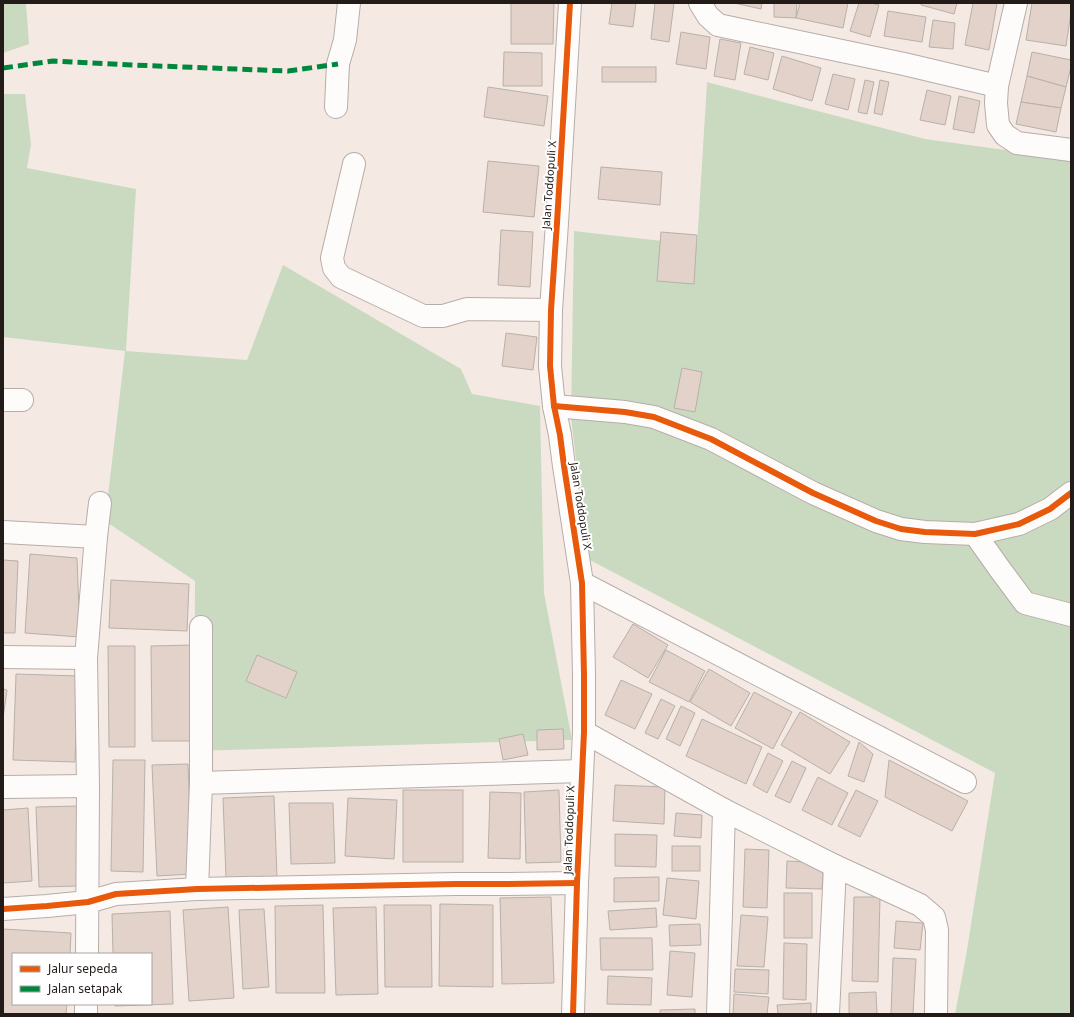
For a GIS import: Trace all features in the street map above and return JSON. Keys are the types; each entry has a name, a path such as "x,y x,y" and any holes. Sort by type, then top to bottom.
{"street":[{"path":"336,107 338,64 345,40 349,3"},
{"name":"Jalan Toddopuli X","path":"570,3 551,310 550,366 554,406 560,435 582,583 584,732 573,1014"},
{"path":"700,3 708,16 718,25 904,64 997,86"},
{"path":"1016,3 997,86 996,103 998,125 1005,135 1017,143 1071,150"},
{"path":"354,164 332,258 334,268 341,276 422,316 443,316 467,309 551,310"},
{"path":"554,406 625,412 654,417 711,439 813,493 876,521 901,529 925,532 974,534 1019,524 1050,509 1071,493"},
{"path":"87,953 88,786 86,658 100,503"},
{"path":"3,532 96,537"},
{"path":"974,534 1025,602 1071,615"},
{"path":"582,583 965,782"},
{"path":"198,889 201,783 201,628"},
{"path":"3,657 86,658"},
{"path":"584,732 724,810 835,866 920,905 934,917 937,930 936,1014"},
{"path":"201,783 582,771"},
{"path":"3,787 88,786"},
{"path":"718,1014 724,810"},
{"path":"828,1014 835,866"},
{"path":"3,909 88,902 116,894 198,889 577,883"}],"green space":[{"path":"3,3 26,3 29,44 3,53"},
{"path":"707,82 925,139 1071,159 1071,1014 955,1014 966,956 995,773 588,559 571,418 574,231 697,245"},
{"path":"3,94 25,94 31,144 27,168 136,189 126,351 247,360 283,265 461,369 472,394 540,406 544,593 572,740 194,751 195,581 105,521 125,351 3,337"}],"building":[{"path":"511,3 554,3 553,44 511,44"},
{"path":"612,3 636,3 633,27 609,24"},
{"path":"655,3 674,3 669,42 651,39"},
{"path":"734,3 762,3 761,9"},
{"path":"774,3 797,3 796,18 774,17"},
{"path":"800,3 848,3 843,28 796,18"},
{"path":"859,3 872,3 879,5 870,37 850,31"},
{"path":"921,3 957,3 954,14 921,5"},
{"path":"973,3 997,3 989,50 965,45"},
{"path":"1032,3 1071,3 1066,46 1026,40"},
{"path":"888,11 926,17 922,42 884,36"},
{"path":"933,20 955,23 953,49 929,47"},
{"path":"681,32 710,37 706,69 676,64"},
{"path":"720,39 741,43 735,80 714,76"},
{"path":"750,47 774,53 768,80 744,74"},
{"path":"504,52 542,53 542,86 503,86"},
{"path":"1032,52 1071,60 1071,67 1066,87 1027,76"},
{"path":"782,56 821,68 812,101 773,89"},
{"path":"602,67 656,67 656,82 602,82"},
{"path":"833,74 855,79 848,110 825,104"},
{"path":"1027,76 1066,87 1061,108 1021,102"},
{"path":"865,80 874,82 867,114 858,112"},
{"path":"880,80 889,82 882,115 874,113"},
{"path":"488,87 548,96 544,126 484,117"},
{"path":"927,90 951,96 945,125 920,120"},
{"path":"959,96 980,101 974,133 953,129"},
{"path":"1021,102 1061,108 1056,132 1016,124"},
{"path":"488,161 539,166 534,217 483,212"},
{"path":"601,167 662,172 660,205 598,199"},
{"path":"501,230 533,232 530,287 498,285"},
{"path":"661,232 697,235 694,284 657,281"},
{"path":"506,333 537,337 533,370 502,366"},
{"path":"682,368 702,372 695,412 674,408"},
{"path":"30,554 77,558 80,637 25,633"},
{"path":"3,560 18,561 15,633 3,633"},
{"path":"111,580 189,584 187,631 109,628"},
{"path":"633,624 668,645 648,678 613,657"},
{"path":"193,645 193,741 152,741 151,646"},
{"path":"108,646 135,646 135,747 109,747"},
{"path":"666,650 705,671 689,702 649,682"},
{"path":"257,655 297,672 286,698 246,681"},
{"path":"709,669 750,693 731,726 690,702"},
{"path":"16,674 78,676 75,762 13,760"},
{"path":"621,680 652,694 635,729 605,715"},
{"path":"3,689 7,690 3,718"},
{"path":"754,692 792,712 773,749 735,728"},
{"path":"661,699 675,706 658,739 645,733"},
{"path":"681,706 695,713 680,746 666,739"},
{"path":"800,712 850,742 830,774 781,745"},
{"path":"702,719 762,747 746,784 686,756"},
{"path":"563,729 564,749 537,750 537,730"},
{"path":"523,734 528,755 503,760 499,739"},
{"path":"859,742 873,754 864,782 848,776"},
{"path":"768,753 783,761 767,793 753,785"},
{"path":"113,760 145,760 143,872 111,871"},
{"path":"889,760 968,801 952,831 885,797"},
{"path":"792,761 806,768 790,803 775,796"},
{"path":"188,764 192,874 157,876 152,765"},
{"path":"818,777 848,793 832,825 802,810"},
{"path":"615,785 665,787 664,824 613,821"},
{"path":"403,790 463,790 463,862 403,862"},
{"path":"559,790 561,862 526,863 524,792"},
{"path":"856,790 878,801 860,837 838,826"},
{"path":"490,792 521,793 520,859 488,858"},
{"path":"274,796 277,877 226,878 223,798"},
{"path":"348,798 397,800 394,859 345,856"},
{"path":"289,803 333,803 335,863 291,864"},
{"path":"78,806 80,886 39,887 36,807"},
{"path":"28,808 32,881 3,883 3,810"},
{"path":"676,813 702,815 701,838 674,836"},
{"path":"615,834 657,835 656,867 615,866"},
{"path":"672,846 700,846 700,871 672,871"},
{"path":"745,849 769,850 767,908 743,907"},
{"path":"787,861 824,863 822,889 786,888"},
{"path":"659,877 659,901 614,902 614,878"},
{"path":"667,878 699,881 696,919 663,915"},
{"path":"784,893 812,893 812,938 784,938"},
{"path":"551,897 554,983 502,984 500,898"},
{"path":"854,897 880,897 878,982 852,981"},
{"path":"440,904 493,905 493,987 439,986"},
{"path":"323,905 325,993 276,993 275,906"},
{"path":"384,905 431,905 432,987 385,987"},
{"path":"228,907 234,998 189,1001 183,910"},
{"path":"376,907 378,994 336,995 333,908"},
{"path":"656,908 657,927 610,930 608,911"},
{"path":"264,909 269,987 243,989 239,910"},
{"path":"170,911 173,1004 152,1005 152,953 113,953 112,914"},
{"path":"741,915 768,917 764,967 737,966"},
{"path":"896,921 923,923 920,950 894,948"},
{"path":"700,924 701,945 670,946 669,925"},
{"path":"3,929 71,933 70,953 12,953 12,1005 67,1005 66,1014 3,1014"},
{"path":"600,938 652,938 653,970 601,970"},
{"path":"784,943 807,944 806,1000 783,999"},
{"path":"670,951 695,953 692,997 667,995"},
{"path":"893,958 916,959 913,1014 891,1014"},
{"path":"735,969 769,970 768,994 734,992"},
{"path":"608,976 652,978 651,1005 607,1004"},
{"path":"876,992 877,1014 849,1014 849,993"},
{"path":"734,994 769,997 767,1014 733,1014"},
{"path":"811,1003 811,1014 778,1014 777,1005"},
{"path":"115,1005 144,1005 115,1006"},
{"path":"695,1009 695,1014 660,1014 660,1010"}],"marked path":[{"path":"3,68 53,61 288,71 338,64"}],"cycle path":[{"path":"570,3 551,310 550,366 554,406 560,435 582,583 584,732 573,1014"},
{"path":"554,406 625,412 654,417 711,439 813,493 876,521 901,529 925,532 975,534 1019,524 1050,509 1071,493"},
{"path":"3,909 88,902 116,894 197,889 577,883"}]}
